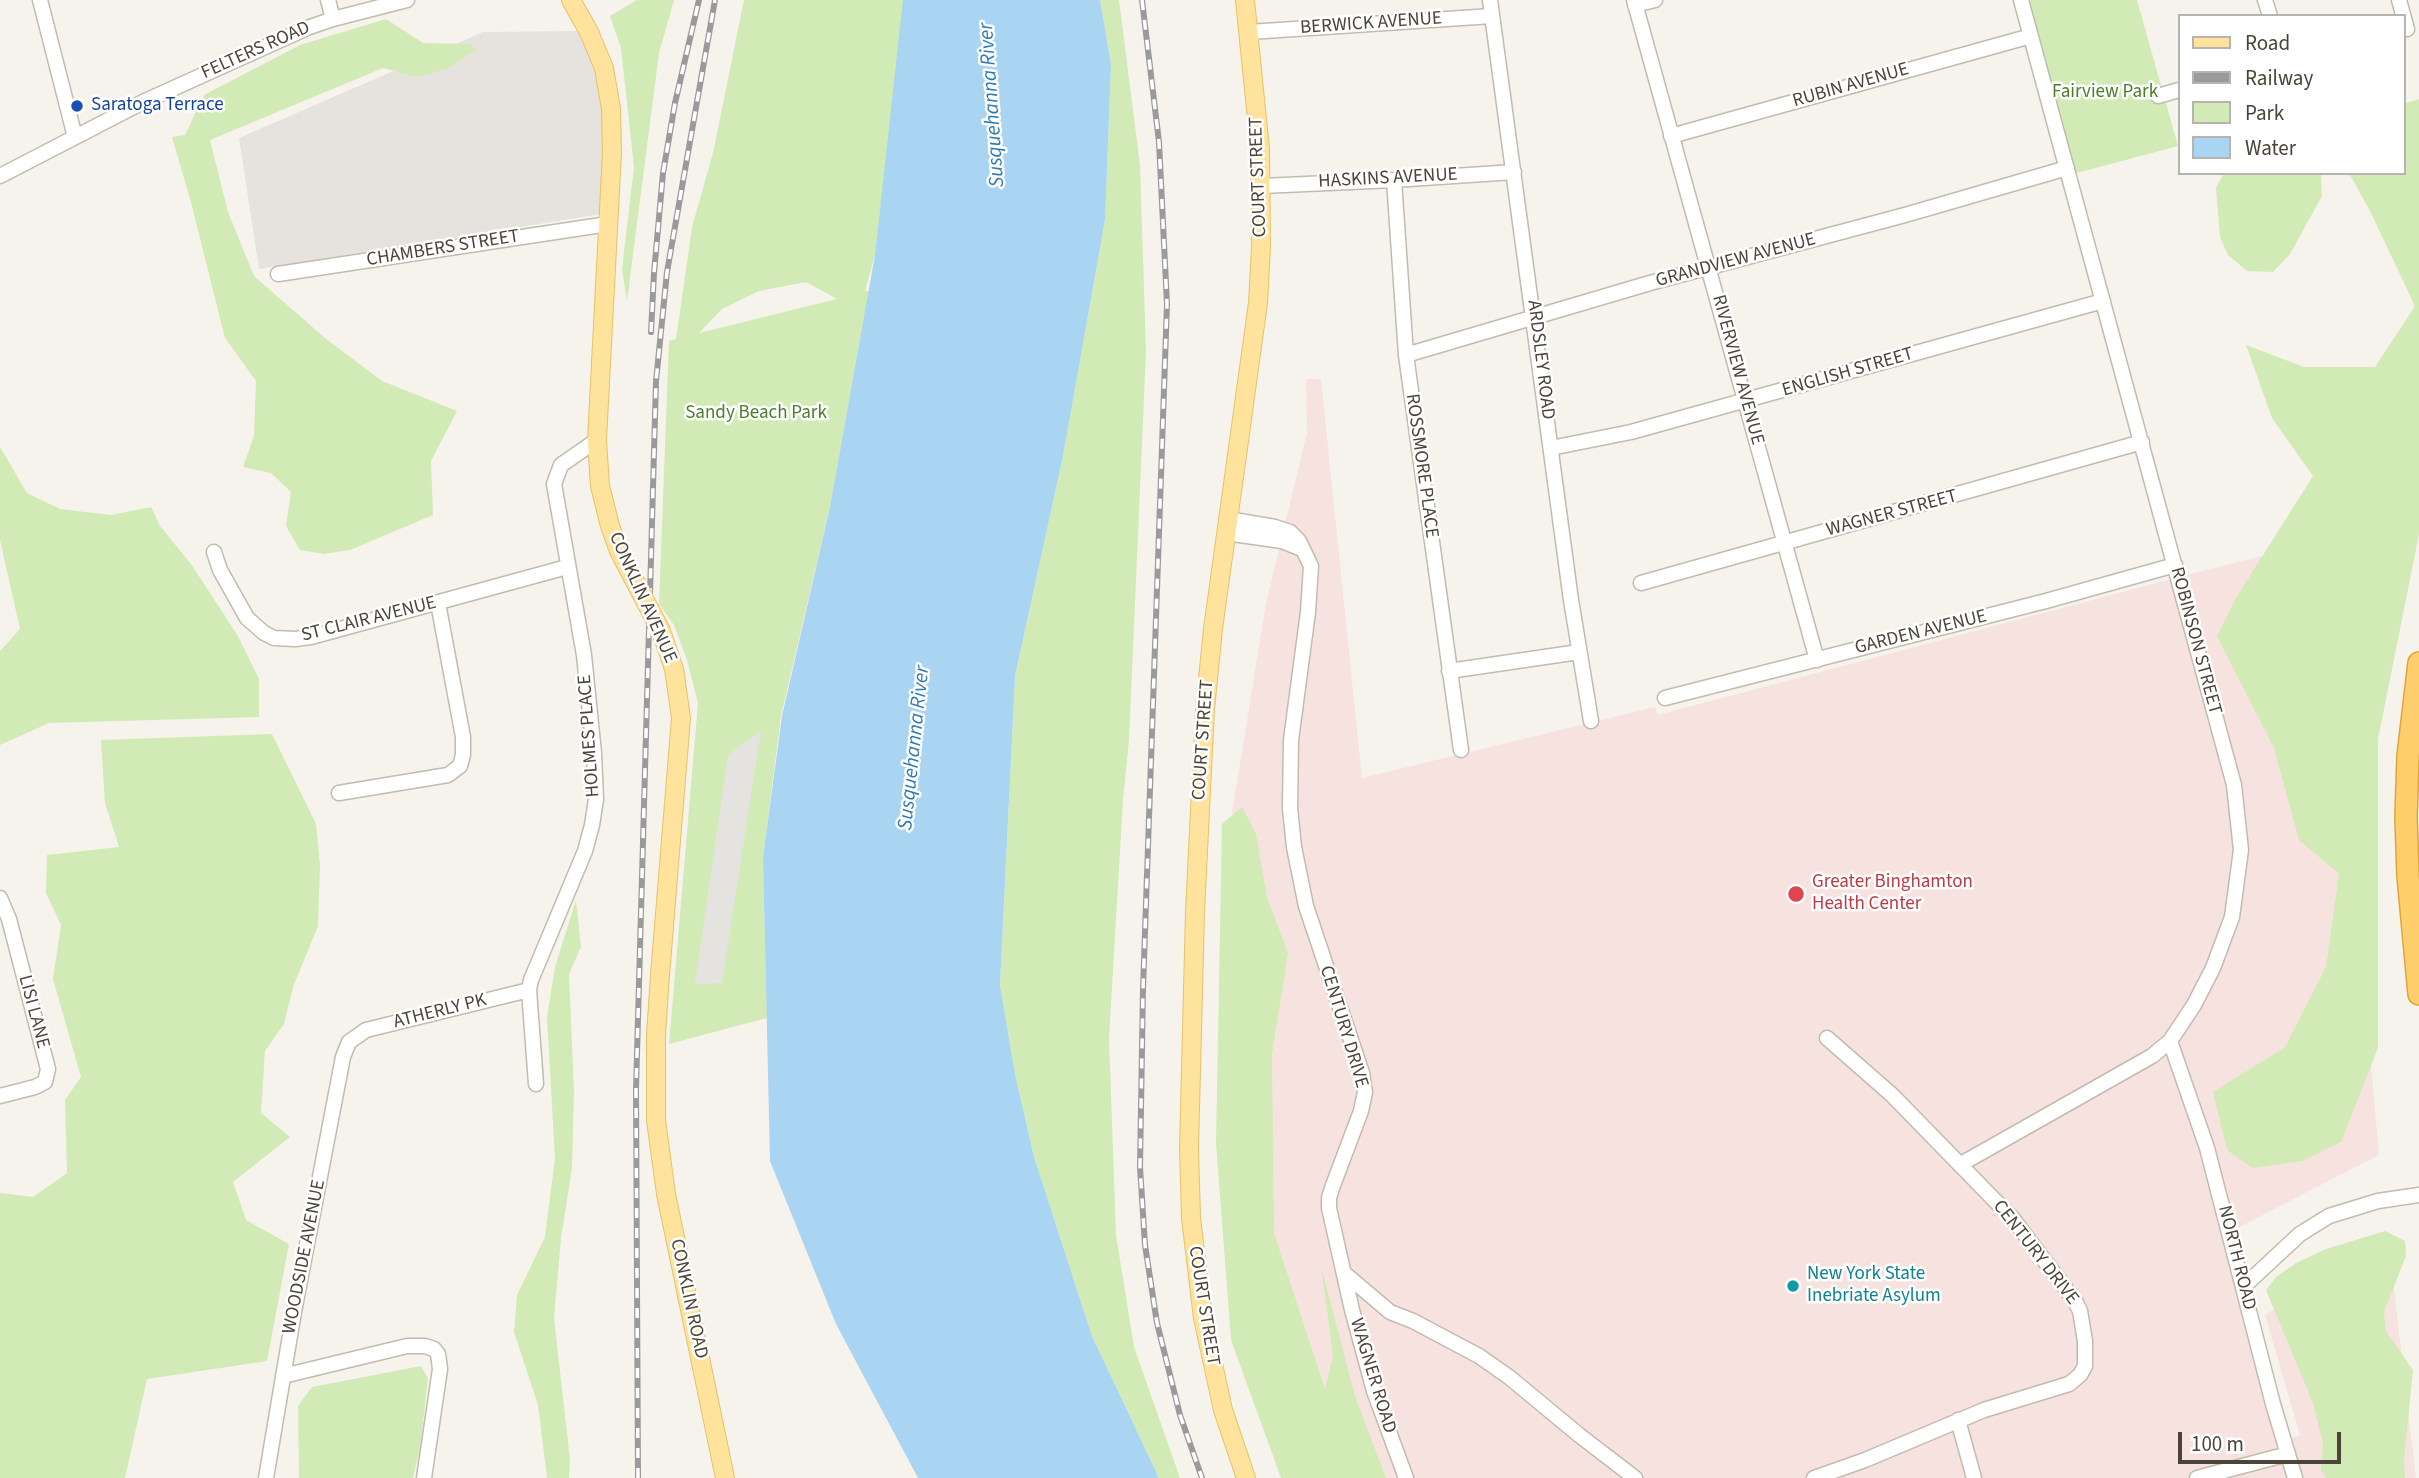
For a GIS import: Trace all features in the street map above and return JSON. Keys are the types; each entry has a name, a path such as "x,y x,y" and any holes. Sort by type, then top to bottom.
{"highway":[{"path":"2419,663 2408,756 2406,817 2409,887 2419,994"}],"main road":[{"name":"CONKLIN AVENUE","path":"571,0 589,32 608,85 611,109 612,152 597,440 600,486 619,551 661,631 674,669 681,718 659,987 656,1119"},
{"name":"COURT STREET","path":"1245,0 1262,186 1258,303 1212,640 1202,752 1189,1159 1191,1218 1203,1318 1223,1410 1246,1478"},
{"name":"CONKLIN ROAD","path":"656,1119 666,1194 725,1478"}],"street":[{"path":"40,0 75,137"},
{"path":"328,0 333,19"},
{"name":"FELTERS ROAD","path":"0,176 155,97 307,28 407,0"},
{"name":"ARDSLEY ROAD","path":"1490,0 1579,652 1591,721"},
{"path":"1635,3 1655,0"},
{"name":"ROBINSON STREET","path":"1961,1164 2140,1063 2170,1041 2194,1005 2213,968 2232,917 2241,850 2234,786 2021,0"},
{"name":"RIVERVIEW AVENUE","path":"1635,3 1817,660"},
{"name":"BERWICK AVENUE","path":"1249,32 1492,16"},
{"name":"RUBIN AVENUE","path":"1671,136 2031,36"},
{"path":"2158,96 2178,90"},
{"name":"GRANDVIEW AVENUE","path":"1406,355 2067,168"},
{"name":"HASKINS AVENUE","path":"1262,186 1514,172"},
{"name":"ROSSMORE PLACE","path":"1394,180 1406,355 1461,750"},
{"name":"CHAMBERS STREET","path":"278,274 608,224"},
{"name":"ENGLISH STREET","path":"1551,448 1632,432 2103,301"},
{"name":"HOLMES PLACE","path":"536,1084 529,990 531,980 585,850 596,799 584,655 554,484 561,465 597,440"},
{"name":"WAGNER STREET","path":"1641,583 2142,442"},
{"name":"CENTURY DRIVE","path":"1227,526 1284,530 1295,537 1309,560 1311,574 1291,740 1290,797 1294,847 1306,906 1362,1073 1365,1092 1361,1111 1328,1198 1344,1273"},
{"name":"ST CLAIR AVENUE","path":"214,552 219,569 247,618 274,638 311,637 567,567"},
{"name":"GARDEN AVENUE","path":"1665,698 2175,565"},
{"path":"340,793 448,775 460,766 463,737 439,603"},
{"path":"1449,671 1579,652"},
{"name":"LISI LANE","path":"0,898 9,919 48,1069 45,1082 0,1096"},
{"name":"ATHERLY PK","path":"352,1039 366,1030 529,990"},
{"name":"CENTURY DRIVE","path":"1814,1478 1865,1460 1958,1420 2069,1384 2080,1375 2085,1366 2085,1341 2080,1311 2013,1219 1892,1095 1827,1038"},
{"name":"WOODSIDE AVENUE","path":"266,1478 343,1057 352,1039"},
{"name":"NORTH ROAD","path":"2170,1041 2207,1148 2295,1478"},
{"path":"2243,1287 2300,1234 2329,1216 2378,1201 2419,1195"},
{"path":"1344,1273 1390,1312 1413,1321 1479,1356 1509,1377 1635,1478"},
{"name":"WAGNER ROAD","path":"1344,1273 1374,1391 1406,1478"},
{"path":"283,1376 407,1346 434,1349 439,1354 440,1369 424,1478"},
{"path":"1958,1420 1974,1478"},
{"path":"2197,1478 2288,1454"}],"shaded area":[{"path":"578,31 592,63 601,96 604,129 601,214 259,269 239,138 483,32"},
{"name":"Greater Binghamton Health Center","path":"1306,379 1321,379 1362,778 1655,707 1658,715 2194,573 2402,521 2353,728 2363,975 2379,1155 2222,1236 2281,1441 2300,1435 2265,1315 2348,1259 2390,1254 2416,1478 1344,1478 1237,1198 1232,813 1266,603 1307,433"},
{"path":"761,730 722,983 695,984 728,755"}],"green space":[{"path":"637,0 674,0 659,53 627,301 622,269 634,167 621,48 610,16"},
{"name":"Sandy Beach Park","path":"744,0 903,0 875,255 865,291 869,291 830,507 781,716 763,857 767,1018 669,1044 698,703 687,660 674,625 659,604 669,341 676,339 692,227 713,153","holes":["806,282 837,299 699,333 722,309 759,291"]},
{"path":"1100,0 1119,0 1140,165 1146,351 1129,740 1109,1038 1116,1235 1134,1347 1180,1478 1159,1478 1092,1336 1034,1157 1015,1074 1000,985 1015,676 1063,456 1105,220 1111,64"},
{"name":"Fairview Park","path":"2021,0 2137,0 2178,146 2069,175"},
{"path":"386,19 423,43 469,44 476,49 449,68 418,77 383,68 210,140 228,212 254,276 325,338 382,381 457,411 431,461 433,515 350,550 324,554 300,550 286,526 291,492 271,473 243,467 254,436 256,381 225,338 172,137 185,135 204,95 300,45"},
{"path":"2419,99 2419,534 2378,739 2378,1048 2341,1142 2302,1161 2252,1168 2227,1150 2213,1092 2285,1047 2326,967 2339,874 2299,840 2274,748 2217,636 2236,598 2313,476 2272,418 2246,345 2304,367 2375,367 2415,306 2350,175 2405,175 2405,103"},
{"path":"2223,175 2321,175 2322,196 2290,254 2273,272 2247,271 2228,255 2220,237 2216,188"},
{"path":"0,447 27,493 60,509 111,515 151,507 160,526 191,564 238,636 259,679 259,717 49,723 0,745 0,651 20,629 0,540"},
{"path":"272,734 316,824 320,865 318,926 293,987 284,1024 265,1051 261,1113 290,1137 233,1182 246,1220 289,1244 267,1361 147,1379 125,1478 0,1478 0,1193 33,1197 67,1173 65,1100 81,1077 53,979 61,925 46,893 47,855 119,847 105,803 101,740"},
{"path":"1242,807 1256,834 1267,897 1288,953 1272,1054 1274,1233 1325,1389 1333,1355 1321,1266 1355,1396 1386,1478 1281,1478 1231,1340 1216,1143 1222,824"},
{"path":"576,900 581,947 569,974 574,1091 572,1168 561,1238 554,1318 570,1460 569,1478 547,1478 538,1405 514,1332 517,1295 545,1237 555,1158 547,1017 555,967"},
{"path":"2385,1231 2405,1241 2406,1256 2384,1312 2386,1331 2413,1370 2404,1460 2405,1478 2326,1478 2321,1470 2323,1444 2313,1403 2266,1290 2276,1277 2296,1263 2326,1249"},
{"path":"421,1366 428,1379 420,1447 413,1478 299,1478 298,1406 312,1387"}],"water":[{"name":"Susquehanna River","path":"903,0 1100,0 1111,64 1105,220 1063,456 1015,676 1000,985 1015,1074 1034,1157 1092,1336 1159,1478 918,1478 836,1324 770,1161 763,857 782,716 830,507 875,255"}],"railway":[{"path":"651,332 663,173 675,103 699,0"},
{"path":"638,1478 636,1089 656,381 667,272 715,0"},
{"path":"1142,0 1159,142 1167,304 1143,989 1140,1167 1145,1245 1157,1323 1180,1415 1202,1478"}],"place":[{"name":"Saratoga Terrace","path":"77,106"},
{"name":"Greater Binghamton Health Center","path":"1796,894"},
{"name":"New York State Inebriate Asylum","path":"1793,1286"}]}
